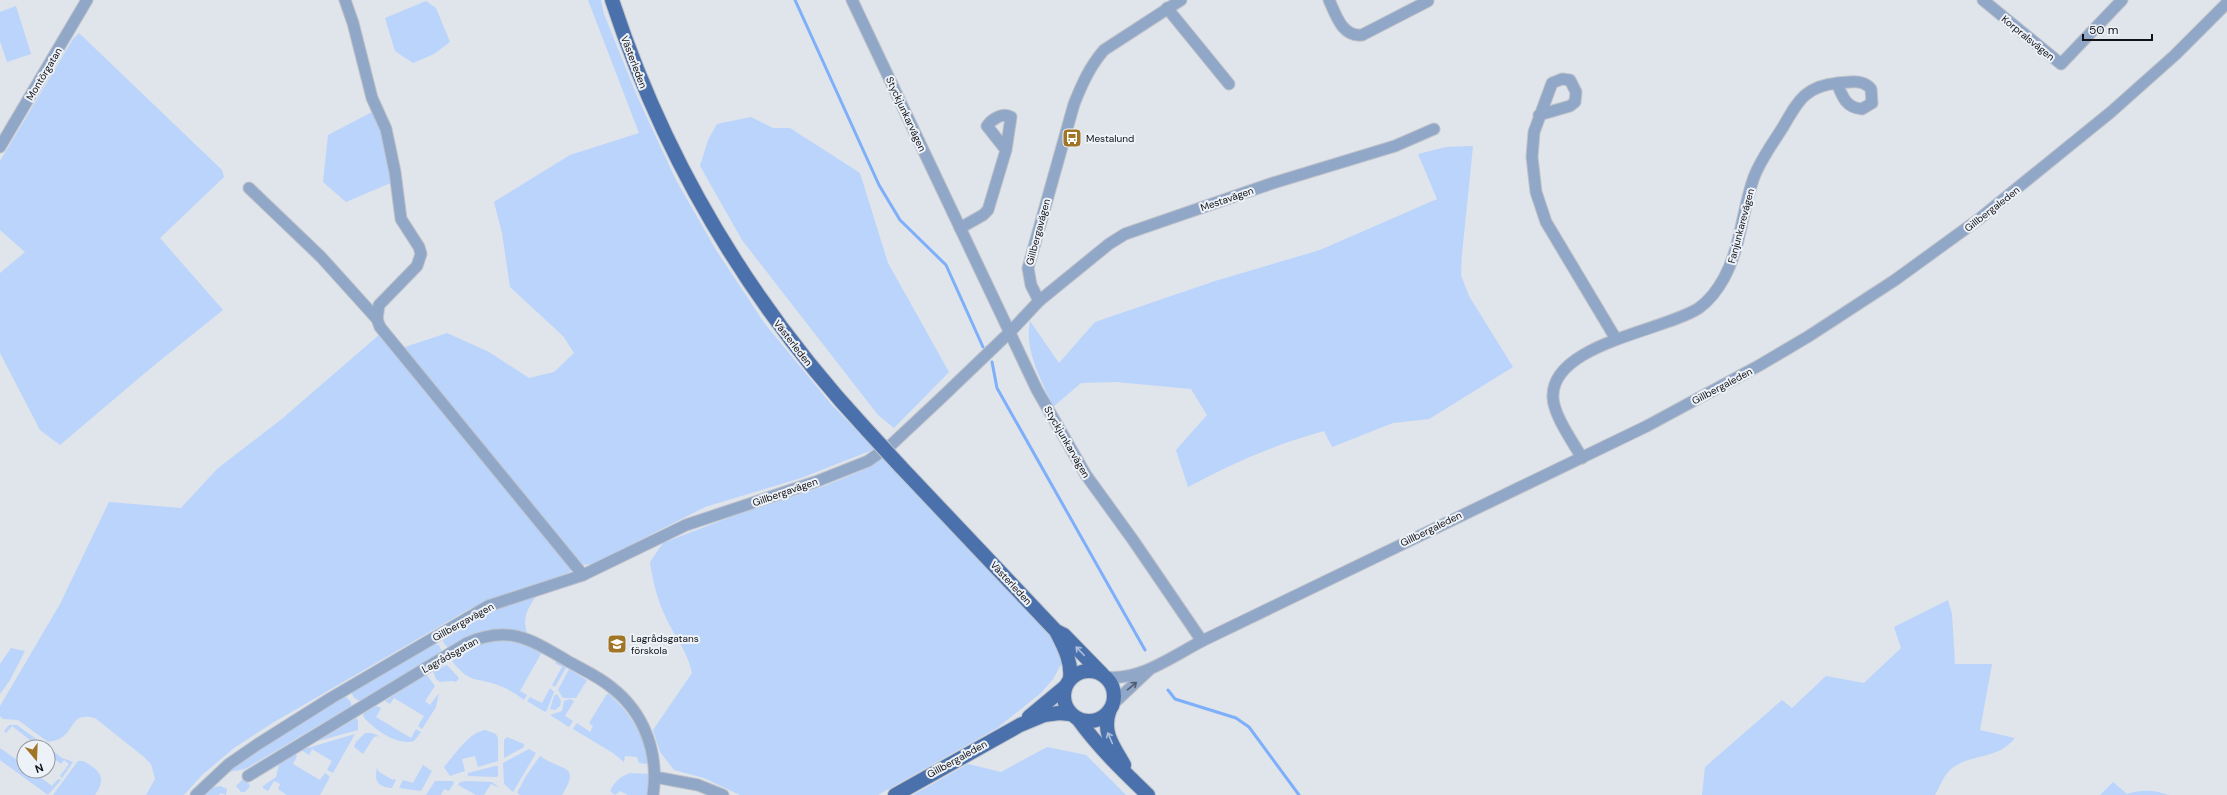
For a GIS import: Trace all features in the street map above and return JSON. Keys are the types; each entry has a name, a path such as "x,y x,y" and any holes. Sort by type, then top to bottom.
{"main road":[{"name":"Västerleden","path":"612,0 632,58 658,120 686,179 717,234 754,291 794,347 866,430 1056,631 1069,658 1071,667 1067,683"},
{"name":"Västerleden","path":"1056,631 1064,635 1104,676"},
{"path":"1136,784 1109,738 1106,723 1111,708 1113,689 1104,676 1087,671 1077,674 1067,683 1064,701 1094,741 1136,784 1148,795"},
{"name":"Gillbergaleden","path":"1020,725 1067,683"},
{"path":"1074,716 1092,721 1101,718 1111,708"},
{"name":"Gillbergaleden","path":"895,795 1020,725 1044,715 1060,712 1074,716"}],"street":[{"name":"Montörgatan","path":"0,147 87,0"},
{"path":"345,0 353,23 372,98 389,140 401,219 419,247 421,254 417,266 379,305 377,319"},
{"name":"Styckjunkarvägen","path":"852,0 1037,390 1086,475 1134,540 1202,641"},
{"name":"Gillbergavägen","path":"196,795 229,764 258,744 470,616 504,600 583,574 686,525 815,482 868,461 892,444 1010,332 1039,301 1031,285 1028,268 1074,104 1081,86 1104,50 1181,0"},
{"path":"1329,0 1347,33 1354,36 1362,35 1428,1"},
{"name":"Korpralsvägen","path":"1983,0 2060,64 2122,0"},
{"name":"Gillbergaleden","path":"1104,676 1117,678 1151,668 1202,641 1647,426 1760,365 1895,280 1979,219 2063,153 2175,55 2227,3"},
{"path":"1167,8 1229,84"},
{"name":"Fanjunkarevägen","path":"1582,458 1555,410 1553,398 1554,387 1559,375 1568,365 1616,339 1662,325 1700,307 1719,287 1730,267 1754,176 1764,157 1805,94 1818,86 1837,83"},
{"path":"1540,115 1534,132 1532,157 1536,192 1540,207 1546,222 1616,339"},
{"name":"Mestavägen","path":"1039,301 1109,244 1125,234 1273,183 1395,146 1434,129"},
{"path":"960,228 983,215 988,210 1006,150"},
{"path":"249,188 321,258 377,319 380,327 583,574"},
{"name":"Lagrådsgatan","path":"248,776 467,644 492,635 505,634 516,635 539,644 610,686 622,696 639,718 647,735 654,760 655,777 653,795"},
{"name":"Gillbergaleden","path":"1111,708 1151,668"},
{"path":"655,777 698,785 723,795"}],"shaded area":[{"path":"588,0 601,0 604,14 637,96 676,180 716,250 765,324 831,404 875,449 801,478 705,507 593,564 581,565 546,525 495,459 402,348 447,333 489,352 529,378 554,372 574,353 563,336 510,287 502,233 494,202 570,155 639,133"},
{"path":"426,1 436,8 450,42 434,54 413,63 395,51 385,18"},
{"path":"16,6 31,54 7,62 0,41 0,12"},
{"path":"79,33 222,170 224,177 160,238 223,310 152,367 60,445 40,430 0,353 0,273 25,252 0,230 0,161 73,39"},
{"path":"374,111 383,131 393,182 346,202 323,182 328,135"},
{"path":"751,117 773,128 790,128 860,173 888,263 949,372 894,428 878,415 742,240 700,166 708,140 717,124"},
{"path":"1473,146 1461,275 1469,296 1513,367 1429,419 1393,423 1332,447 1324,431 1306,436 1254,455 1188,487 1176,450 1207,415 1191,389 1116,382 1081,383 1053,407 1039,376 1032,355 1029,332 1030,321 1059,363 1095,322 1215,281 1320,250 1437,199 1418,154 1446,147"},
{"path":"380,334 420,386 573,567 570,572 471,608 274,722 234,748 202,775 184,795 146,795 155,779 151,764 95,718 82,717 78,719 66,734 56,740 56,739 44,739 18,720 3,719 0,716 0,706 60,604 109,502 181,508 217,469 283,418"},
{"path":"882,457 1050,634 1066,660 1062,663 1053,679 1041,693 997,728 878,795 740,795 704,778 674,770 660,752 653,730 692,673 688,658 660,604 650,562 663,543 741,513 822,487 861,471"},
{"path":"537,595 527,613 525,622 527,633 506,629 496,630 477,634 448,648 443,642 444,638 496,609"},
{"path":"1948,600 1952,614 1955,664 1992,664 1980,730 2015,738 2007,746 1999,751 1965,761 1957,765 1947,773 1935,795 1702,795 1705,767 1782,700 1792,708 1826,676 1864,683 1901,648 1894,627"},
{"path":"498,640 525,644 542,652 520,691 527,695 524,700 503,687 469,677 458,669 452,661 481,644"},
{"path":"434,644 439,645 442,652 360,701 354,698 351,691"},
{"path":"11,648 25,651 10,680 0,694 0,664"},
{"path":"556,661 566,668 555,687 552,685 562,667 555,663"},
{"path":"447,665 459,678 456,682 440,682 436,679 433,671"},
{"path":"569,669 587,680 576,698 563,698 558,690"},
{"path":"426,674 435,686 425,701 430,705 439,693 436,707 422,729 418,726 424,716 394,698 390,704 385,701"},
{"path":"550,688 554,692 545,712 527,701 530,697 542,703"},
{"path":"557,694 561,701 560,706 555,710 550,709 554,696"},
{"path":"607,694 617,701 635,724 643,741 649,761 646,764 639,763 637,757 625,756 624,762 613,753 573,729 577,723 590,732 593,726 589,723"},
{"path":"345,696 351,702 351,706 245,769 224,773 229,767"},
{"path":"570,699 574,701 565,716 573,721 569,727 550,715 562,711 564,701"},
{"path":"376,706 381,708 376,717 411,738 416,729 421,732 414,741 407,742 393,739 379,731 363,716 364,713"},
{"path":"356,718 358,720 358,730 318,741"},
{"path":"9,725 17,725 36,739 29,739 12,726 6,733 4,731"},
{"path":"485,730 496,734 498,738 498,761 478,767 475,756 462,759 465,771 450,776 444,767 467,740 473,735"},
{"path":"365,733 372,733 379,736 374,737 363,754 354,747 356,742"},
{"path":"355,734 333,773 327,770 332,761 312,749 309,755 301,750"},
{"path":"507,737 524,744 524,747 504,758 504,740"},
{"path":"1047,747 1086,755 1126,795 913,795 968,764 1001,772"},
{"path":"0,748 16,759 16,772 0,760"},
{"path":"529,749 536,753 513,792 504,784 503,763"},
{"path":"56,753 62,758 73,762 62,778 60,776 69,764 64,760 61,764 56,760"},
{"path":"295,754 297,756 293,764 320,780 325,773 330,777 320,795 287,795 278,789 280,784 274,781 268,791 263,788 263,786 276,777 279,764"},
{"path":"540,756 562,767 569,773 570,778 562,795 520,795 517,793 526,776"},
{"path":"78,761 83,761 89,764 100,775 101,784 95,795 53,795"},
{"path":"423,765 432,771 421,791 399,788 403,780 413,783"},
{"path":"498,766 498,776 496,777 468,776 468,773"},
{"path":"377,768 379,772 393,780 396,780 392,788 380,785 376,776"},
{"path":"630,773 650,774 648,795 628,795 620,791 615,795 610,791 618,780"},
{"path":"245,777 250,786 245,792 241,792 236,786"},
{"path":"26,779 43,779 52,786 58,779 61,780 48,795"},
{"path":"435,781 453,781 454,783 449,791 444,789 441,795 426,795"},
{"path":"460,782 492,782 500,788 491,784 484,795 476,795 458,785"},
{"path":"2113,782 2127,794 2138,791 2148,791 2169,795 2100,795"},
{"path":"220,786 227,789 226,795 220,793 219,795 205,795 211,788"}],"waterway":[{"path":"795,0 879,185 900,220 946,265 983,347"},
{"path":"992,362 997,388 1145,650"},
{"path":"1168,690 1175,699 1236,718 1249,727 1299,795"}],"place":[{"name":"Mestalund","path":"1072,138"},
{"name":"Lagrådsgatans förskola","path":"617,644"}]}
